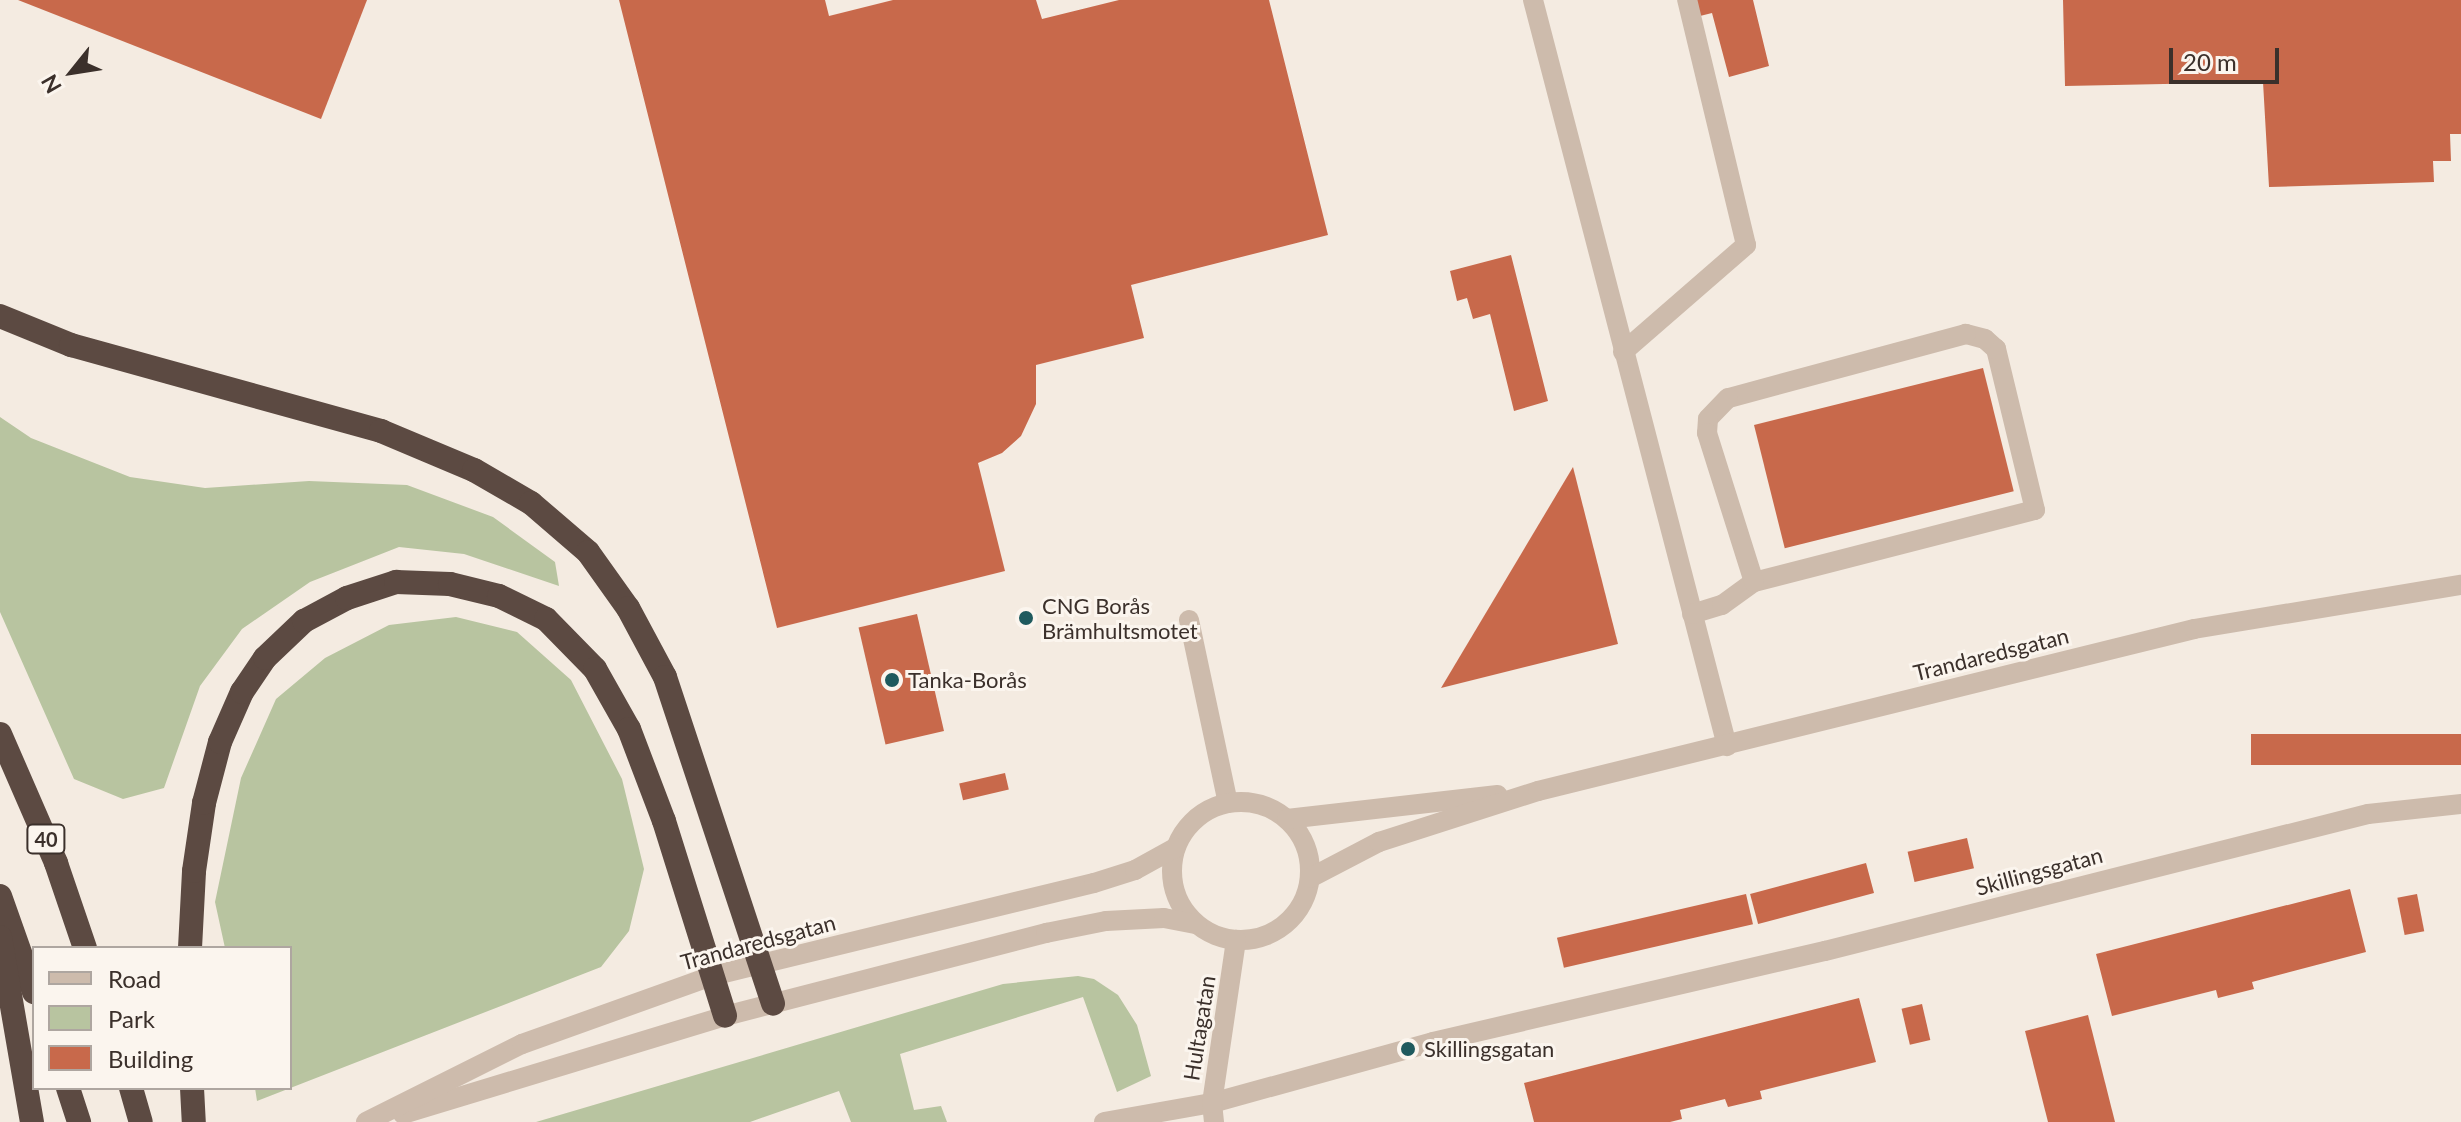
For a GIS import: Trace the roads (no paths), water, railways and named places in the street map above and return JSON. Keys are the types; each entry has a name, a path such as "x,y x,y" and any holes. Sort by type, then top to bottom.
{"highway":[{"path":"0,316 71,345 381,431 474,470 531,503 588,552 628,608 665,677 773,1004"},
{"path":"190,946 194,871 208,787 220,742 242,692 265,658 304,621 347,598 396,582 450,584 499,596 546,619 595,669 629,729 664,821 725,1016"},
{"name":"40","path":"0,734 56,863 84,946"},
{"path":"0,896 32,986"},
{"path":"0,937 32,1122"},
{"path":"69,1090 79,1122"},
{"path":"132,1090 141,1122"},
{"path":"192,1090 194,1122"}],"street":[{"path":"1533,0 1727,746"},
{"path":"1623,352 1746,245 1687,0"},
{"path":"1692,614 1722,605 1754,582 2035,510 1996,349 1985,339 1966,334 1728,398 1708,419 1707,433 1754,582"},
{"name":"Trandaredsgatan","path":"1310,878 1379,842 1538,791 2194,629 2461,585"},
{"path":"1189,620 1228,803"},
{"name":"Trandaredsgatan","path":"366,1122 522,1044 712,976 1094,883 1135,870 1175,848 1195,819 1228,803 1259,804 1287,819 1538,791"},
{"name":"Skillingsgatan","path":"1104,1122 1213,1112 1433,1042 1838,947 2368,814 2461,804"},
{"path":"1175,848 1172,884 1181,906 1196,924 1214,936 1236,940 1257,939 1286,924 1300,908 1310,878 1305,846 1287,819"},
{"path":"377,1122 725,1016 1106,921 1164,918 1196,924"},
{"name":"Hultagatan","path":"1213,1112 1236,940"}],"place":[{"name":"CNG Borås Brämhultsmotet","path":"1026,618"},
{"name":"Tanka-Borås","path":"892,680"},
{"name":"Skillingsgatan","path":"1408,1049"}]}
